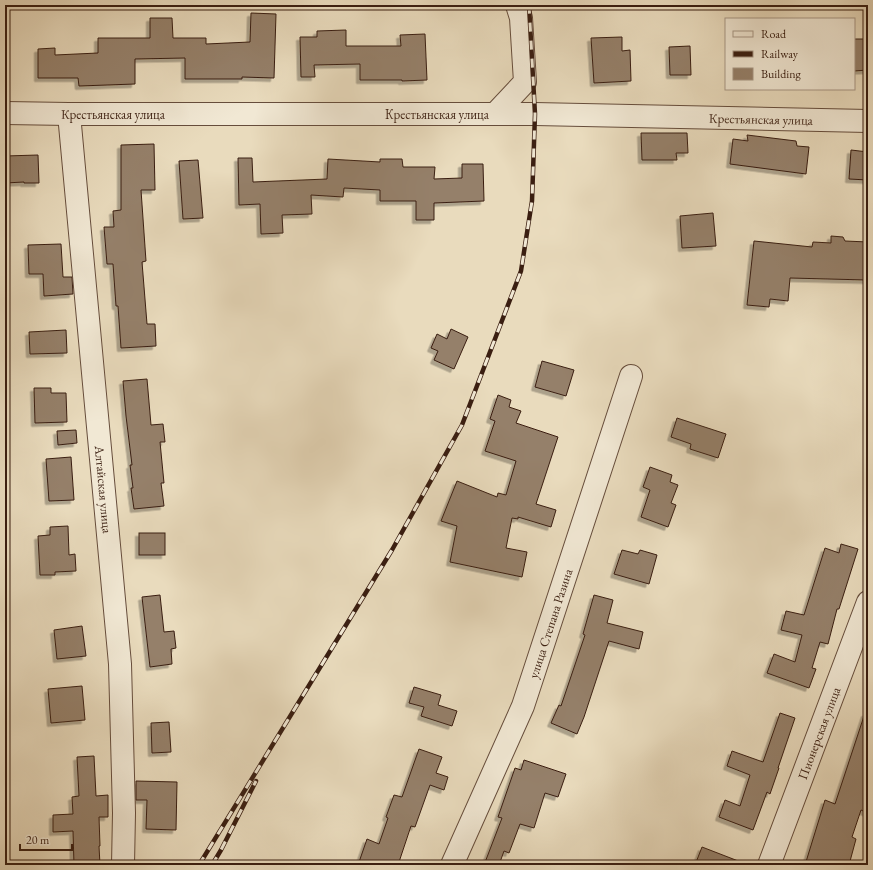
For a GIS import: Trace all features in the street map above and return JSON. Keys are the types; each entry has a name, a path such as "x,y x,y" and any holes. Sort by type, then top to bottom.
{"street":[{"path":"495,114 525,82 521,18 517,5"},
{"name":"Крестьянская улица","path":"5,113 495,114 868,121"},
{"name":"Алтайская улица","path":"69,114 120,664 124,805 123,865"},
{"name":"улица Степана Разина","path":"452,865 523,706 631,376"},
{"name":"Пионерская улица","path":"769,865 868,602"}],"building":[{"path":"251,13 276,14 274,78 242,77 242,79 185,79 185,58 135,59 135,84 79,86 78,78 38,78 38,49 55,48 55,55 98,53 98,38 150,38 150,18 172,18 173,38 206,38 206,44 250,42"},
{"path":"346,30 346,46 401,46 400,35 425,34 427,80 360,80 360,64 314,65 315,77 301,77 300,37 317,37 317,31"},
{"path":"622,37 622,51 630,50 631,81 594,83 591,38"},
{"path":"855,39 868,39 868,70 855,71"},
{"path":"690,46 691,75 670,75 669,47"},
{"path":"641,133 687,133 688,153 676,153 677,160 642,160"},
{"path":"747,135 796,141 797,146 809,147 806,174 730,164 733,139 748,141"},
{"path":"154,144 155,190 141,190 146,261 142,262 147,324 155,324 156,346 121,348 113,264 107,264 104,227 114,227 113,211 121,210 121,145"},
{"path":"851,150 868,152 868,180 849,179"},
{"path":"38,155 39,183 5,183 5,156"},
{"path":"238,158 252,158 253,182 327,179 328,159 380,162 380,159 402,159 403,167 435,167 434,179 462,178 462,164 483,164 484,201 434,203 434,220 416,220 416,201 380,201 380,190 344,188 343,197 311,195 312,214 282,215 283,233 261,234 260,204 239,205"},
{"path":"198,160 203,218 183,219 179,161"},
{"path":"713,213 716,246 682,248 680,216"},
{"path":"831,236 843,237 845,241 868,242 867,280 790,278 788,301 770,299 769,307 747,305 754,241 812,247 813,242 831,243"},
{"path":"61,244 63,277 72,277 73,294 44,296 43,274 29,274 28,245"},
{"path":"451,329 468,337 454,369 434,360 438,351 431,348 437,334 447,339"},
{"path":"66,330 67,353 30,354 29,332"},
{"path":"542,361 574,370 566,396 535,387"},
{"path":"147,379 151,425 163,424 165,442 160,442 164,483 161,483 164,506 134,509 131,488 133,488 130,465 132,465 123,381"},
{"path":"34,388 51,388 51,393 66,393 67,422 35,423"},
{"path":"498,395 511,400 509,407 521,411 516,423 558,437 536,504 556,510 551,527 518,517 518,519 512,518 506,548 527,552 522,577 450,562 457,526 441,521 457,481 497,497 498,493 506,495 516,461 485,451 495,421 490,419"},
{"path":"677,418 726,434 718,458 690,449 691,444 671,437"},
{"path":"76,430 77,443 58,445 57,431"},
{"path":"71,457 74,500 49,501 46,459"},
{"path":"650,467 672,475 670,482 678,485 671,503 676,505 668,527 641,517 650,490 643,487"},
{"path":"68,526 69,555 75,554 76,571 55,572 55,575 40,575 38,536 50,535 50,527"},
{"path":"139,533 165,533 165,555 139,555"},
{"path":"841,544 858,549 839,609 837,609 828,644 820,642 812,668 816,669 809,688 767,673 774,654 795,662 802,635 781,630 786,611 804,615 825,548 839,553"},
{"path":"622,550 638,554 640,550 657,555 649,584 614,574"},
{"path":"160,595 164,632 174,631 176,648 171,649 172,664 150,667 142,597"},
{"path":"594,595 613,600 607,623 643,632 639,649 609,641 577,734 551,723 559,705 561,706 585,635 583,634"},
{"path":"82,626 86,656 57,659 54,630"},
{"path":"82,686 85,720 51,723 48,689"},
{"path":"414,687 441,695 438,705 457,711 452,726 421,716 424,707 409,703"},
{"path":"780,713 795,718 770,794 767,792 753,830 719,817 725,800 740,806 750,775 727,766 732,751 763,762"},
{"path":"865,713 868,713 868,813 861,810 852,837 856,839 849,865 805,865 825,800 835,804"},
{"path":"169,722 171,752 152,753 151,723"},
{"path":"419,749 442,757 436,773 448,777 444,790 430,785 415,827 411,826 398,865 358,865 367,839 379,844 388,818 386,817 394,795 402,797"},
{"path":"94,756 96,796 108,795 108,817 99,817 100,865 74,865 73,831 53,832 53,815 73,814 72,797 79,796 77,757"},
{"path":"524,760 566,774 558,797 545,793 534,828 520,824 509,853 504,851 499,865 484,865 502,818 498,817 515,768 521,770"},
{"path":"136,781 177,782 176,830 146,829 147,800 136,800"},
{"path":"702,847 746,864 746,865 695,865"}],"railway":[{"path":"199,865 392,550 462,425 521,271 532,201 535,114 529,5"},
{"path":"212,865 256,781"}]}
